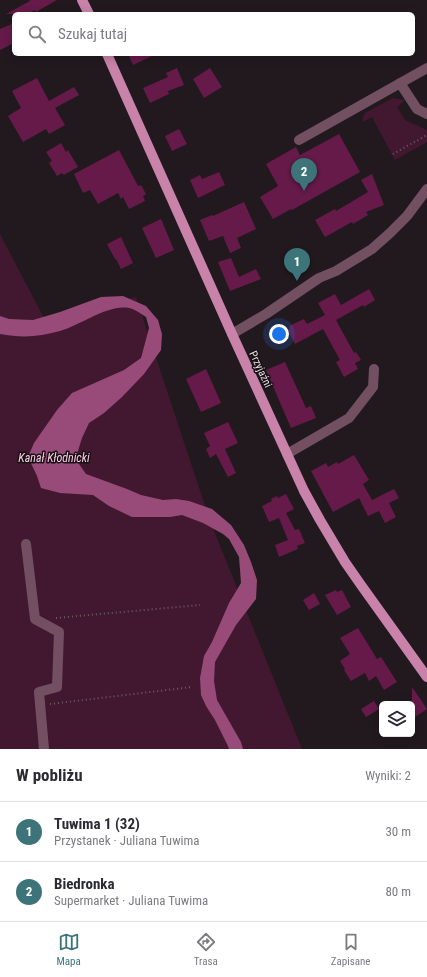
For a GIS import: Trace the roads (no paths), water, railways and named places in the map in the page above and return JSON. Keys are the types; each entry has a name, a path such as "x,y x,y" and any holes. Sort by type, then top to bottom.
{"main road":[{"path":"82,0 88,12"},
{"name":"Przyjaźni","path":"107,56 287,454 320,520 360,585 427,677"}],"street":[{"path":"299,140 427,68"},
{"path":"400,83 417,109 427,114"},
{"path":"232,334 266,314 319,278 372,249 407,216 427,189"},
{"path":"287,454 349,418 373,387 374,368"},
{"path":"26,544 35,619 59,632 57,687 39,692 44,749"}],"water":[{"name":"Kanał Kłodnicki","path":"123,296 146,306 158,320 162,334 161,350 144,374 122,397 104,413 89,423 77,454 79,464 86,474 141,495 163,500 176,499 189,501 212,509 231,525 244,545 257,580 256,599 236,625 215,662 214,681 217,700 241,742 243,749 229,749 201,695 200,678 204,656 212,642 229,603 241,583 239,557 229,539 203,523 182,515 170,517 132,517 109,506 93,495 60,493 41,488 28,457 34,443 57,410 72,393 124,370 141,358 149,328 146,317 136,310 121,308 103,312 68,328 45,335 16,336 0,334 0,316 9,319 33,320 101,297"}],"place":[{"name":"Biedronka","path":"304,191"},
{"name":"Tuwima 1 (32)","path":"297,281"}]}
